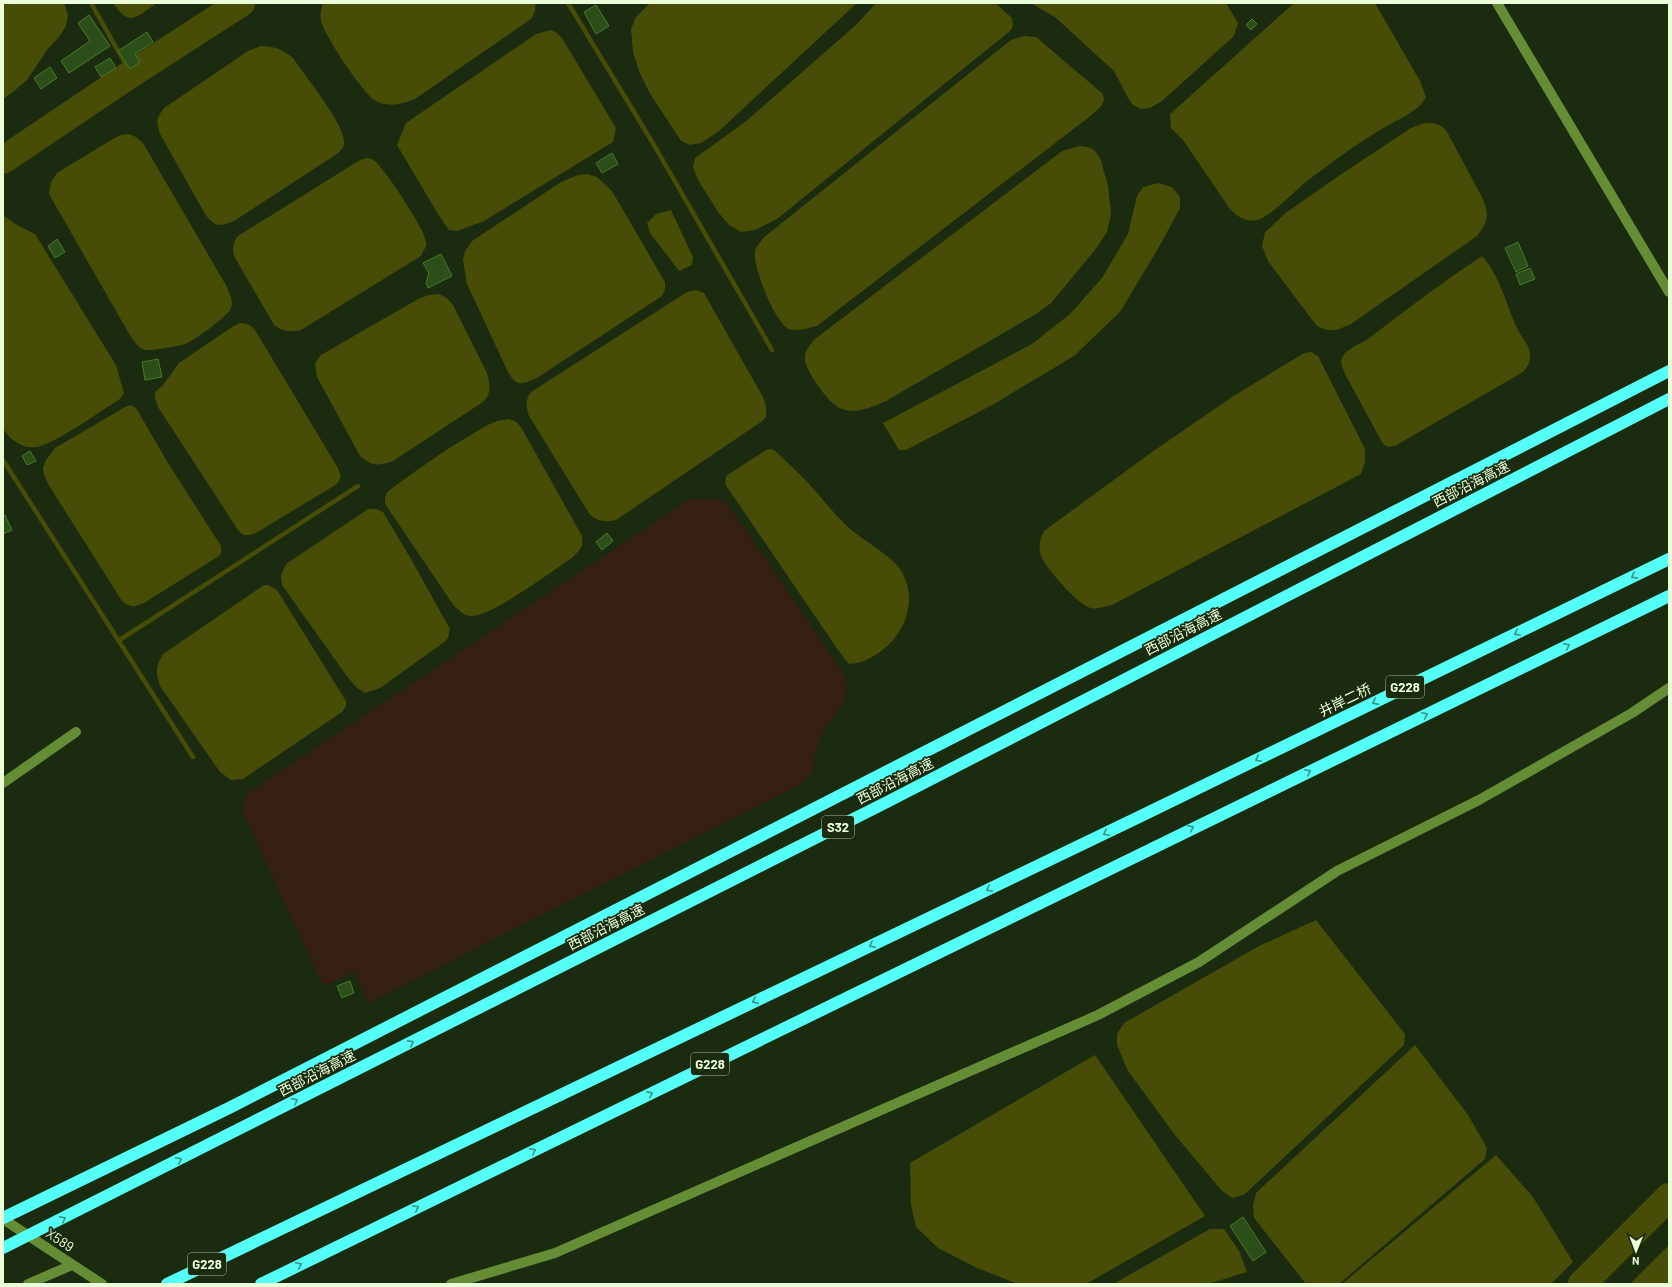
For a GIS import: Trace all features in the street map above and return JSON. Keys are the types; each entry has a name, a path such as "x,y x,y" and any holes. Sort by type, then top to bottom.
{"highway":[{"name":"西部沿海高速","path":"3,1219 229,1108 1669,371"},
{"name":"西部沿海高速","path":"3,1248 887,802 1669,399"},
{"name":"井岸二桥","path":"167,1284 1141,816 1669,559"},
{"name":"G228","path":"263,1283 1156,845 1669,596"}],"street":[{"path":"1497,3 1669,292"},
{"path":"451,1284 555,1253 1098,1014 1199,962 1337,871 1479,800 1632,713 1669,688"},
{"path":"3,783 76,732"},
{"name":"X589","path":"3,1219 102,1284"},
{"path":"28,1284 72,1265"}],"shaded area":[{"path":"3,3 64,3 68,15 66,26 59,37 47,50 27,80 3,99"},
{"path":"113,3 157,3 138,16 129,18 124,16"},
{"path":"323,3 535,3 535,8 531,19 415,99 400,104 391,105 376,101 370,96 345,64 329,39 321,21"},
{"path":"650,3 857,3 719,131 701,143 690,145 681,141 649,92 639,71 633,52 631,29 636,17"},
{"path":"876,3 995,3 1012,18 1013,26 1010,31 777,219 755,230 741,232 729,225 718,212 698,180 693,167 695,158 745,122 857,24"},
{"path":"1031,3 1226,3 1238,23 1234,36 1162,101 1150,108 1141,109 1133,105 1128,98 1114,71 1056,18"},
{"path":"1294,3 1375,3 1420,81 1426,97 1423,102 1413,111 1363,141 1325,167 1266,216 1251,221 1236,215 1230,209 1183,140 1171,128 1170,114"},
{"path":"551,30 562,38 616,128 613,142 484,221 457,231 449,230 397,145 406,123 536,34"},
{"path":"1024,36 1036,37 1103,94 1104,100 1102,105 1093,114 817,326 796,330 789,329 783,325 771,306 757,268 755,251 763,238 1011,40"},
{"path":"261,46 278,49 293,58 331,111 342,133 344,145 337,154 234,221 218,225 205,214 160,134 158,126 159,115 164,108 248,51"},
{"path":"1424,123 1436,124 1446,130 1482,197 1487,213 1484,226 1477,236 1351,324 1334,330 1321,328 1316,325 1268,261 1262,246 1265,232 1287,212 1340,175 1411,128"},
{"path":"129,134 136,137 143,143 227,287 232,300 231,308 224,317 203,333 182,345 145,350 137,345 128,332 49,194 51,182 57,173 111,140 121,135"},
{"path":"1080,146 1088,147 1094,150 1100,158 1108,185 1111,214 1107,232 1095,250 1051,303 1036,314 886,401 855,411 839,408 832,403 818,385 806,365 806,351 815,339 1062,151"},
{"path":"367,158 374,160 396,187 424,235 426,244 425,249 421,256 301,330 290,331 281,329 274,325 234,256 233,245 235,241 238,236 360,160"},
{"path":"587,174 597,177 612,191 665,282 665,290 662,296 537,378 523,383 516,382 507,370 467,284 463,260 465,251 472,241 561,182 578,175"},
{"path":"1158,183 1172,187 1180,197 1180,208 1159,247 1120,312 1074,356 994,404 906,450 899,450 883,423 1032,344 1070,314 1102,278 1128,234 1137,196 1143,187"},
{"path":"671,210 693,257 692,265 679,271 650,233 647,223 656,214"},
{"path":"3,215 15,224 35,234 116,365 124,393 120,399 78,426 44,445 36,447 26,447 17,443 9,437 3,429"},
{"path":"1482,256 1494,272 1517,328 1529,348 1530,360 1523,372 1395,446 1388,447 1383,444 1345,374 1341,360 1345,353 1354,346 1368,339 1424,296"},
{"path":"696,290 704,293 763,397 766,406 766,417 761,422 616,520 605,521 596,519 590,515 529,416 527,400 531,392 687,292"},
{"path":"439,294 447,298 453,305 487,373 489,385 488,395 483,402 393,461 379,465 372,464 360,456 317,377 315,363 321,355 418,299 429,295"},
{"path":"240,323 245,323 255,330 338,468 341,477 337,484 256,533 248,535 242,534 238,530 158,407 155,398 155,392 163,385 179,363"},
{"path":"1311,352 1318,356 1365,449 1365,462 1361,474 1112,605 1091,608 1079,601 1050,570 1042,558 1040,544 1044,531 1152,452 1232,397 1304,353"},
{"path":"131,405 136,408 168,463 221,546 221,553 219,556 144,603 132,606 127,605 122,601 48,484 43,468 46,460 55,448 125,407"},
{"path":"508,419 515,421 521,427 582,536 582,546 573,557 508,601 481,614 469,616 462,613 454,606 385,504 385,498 387,492 448,449 487,425"},
{"path":"766,450 774,450 801,475 848,527 885,554 898,566 902,572 907,585 909,599 908,612 903,624 896,636 887,646 876,655 864,661 849,664 838,650 725,484 726,476"},
{"path":"691,498 726,501 847,681 846,694 842,705 825,728 814,756 813,770 808,778 798,786 368,1003 354,972 323,986 242,811 245,795"},
{"path":"368,509 376,509 383,512 450,629 448,638 443,643 380,688 365,693 356,687 346,675 282,585 281,575 286,564"},
{"path":"264,585 268,585 277,590 346,701 346,706 342,712 243,779 231,780 220,772 160,686 157,667 163,654"},
{"path":"1316,920 1405,1034 1404,1045 1245,1194 1233,1198 1222,1191 1175,1135 1128,1071 1117,1045 1117,1034 1124,1023 1259,946"},
{"path":"1415,1045 1468,1115 1487,1148 1485,1159 1339,1284 1306,1284 1254,1218 1253,1205 1256,1193"},
{"path":"1095,1055 1205,1216 1086,1284 1018,1284 977,1268 938,1248 916,1227 911,1205 910,1163"},
{"path":"1496,1155 1533,1197 1573,1262 1551,1284 1342,1284"},
{"path":"1210,1229 1224,1229 1239,1251 1247,1272 1208,1284 1113,1284"},
{"path":"1669,1245 1669,1284 1630,1284"}],"building":[{"path":"596,5 609,26 596,34 584,12"},
{"path":"89,15 110,46 69,73 61,61 90,41 78,23"},
{"path":"1252,19 1257,24 1251,30 1246,25"},
{"path":"147,32 153,42 135,54 140,62 130,69 118,51"},
{"path":"110,58 116,68 101,77 95,67"},
{"path":"50,67 57,78 41,89 34,78"},
{"path":"612,153 618,164 602,173 596,163"},
{"path":"57,239 65,252 55,258 48,246"},
{"path":"1518,242 1528,266 1516,272 1505,248"},
{"path":"441,254 452,276 428,288 426,283 429,273 423,263"},
{"path":"1530,268 1535,279 1520,285 1516,274"},
{"path":"158,359 162,377 145,380 142,362"},
{"path":"30,451 36,461 27,465 22,456"},
{"path":"5,515 12,530 3,534 3,516"},
{"path":"607,533 613,541 602,550 596,542"},
{"path":"350,981 354,993 342,998 337,986"},
{"path":"1243,1217 1266,1252 1253,1261 1230,1226"}],"waterway":[{"path":"91,3 131,74"},
{"path":"3,160 131,74 241,3"},
{"path":"568,3 654,145 772,350"},
{"path":"3,460 193,757"},
{"path":"118,641 358,486"},
{"path":"1582,1284 1669,1197"}]}
